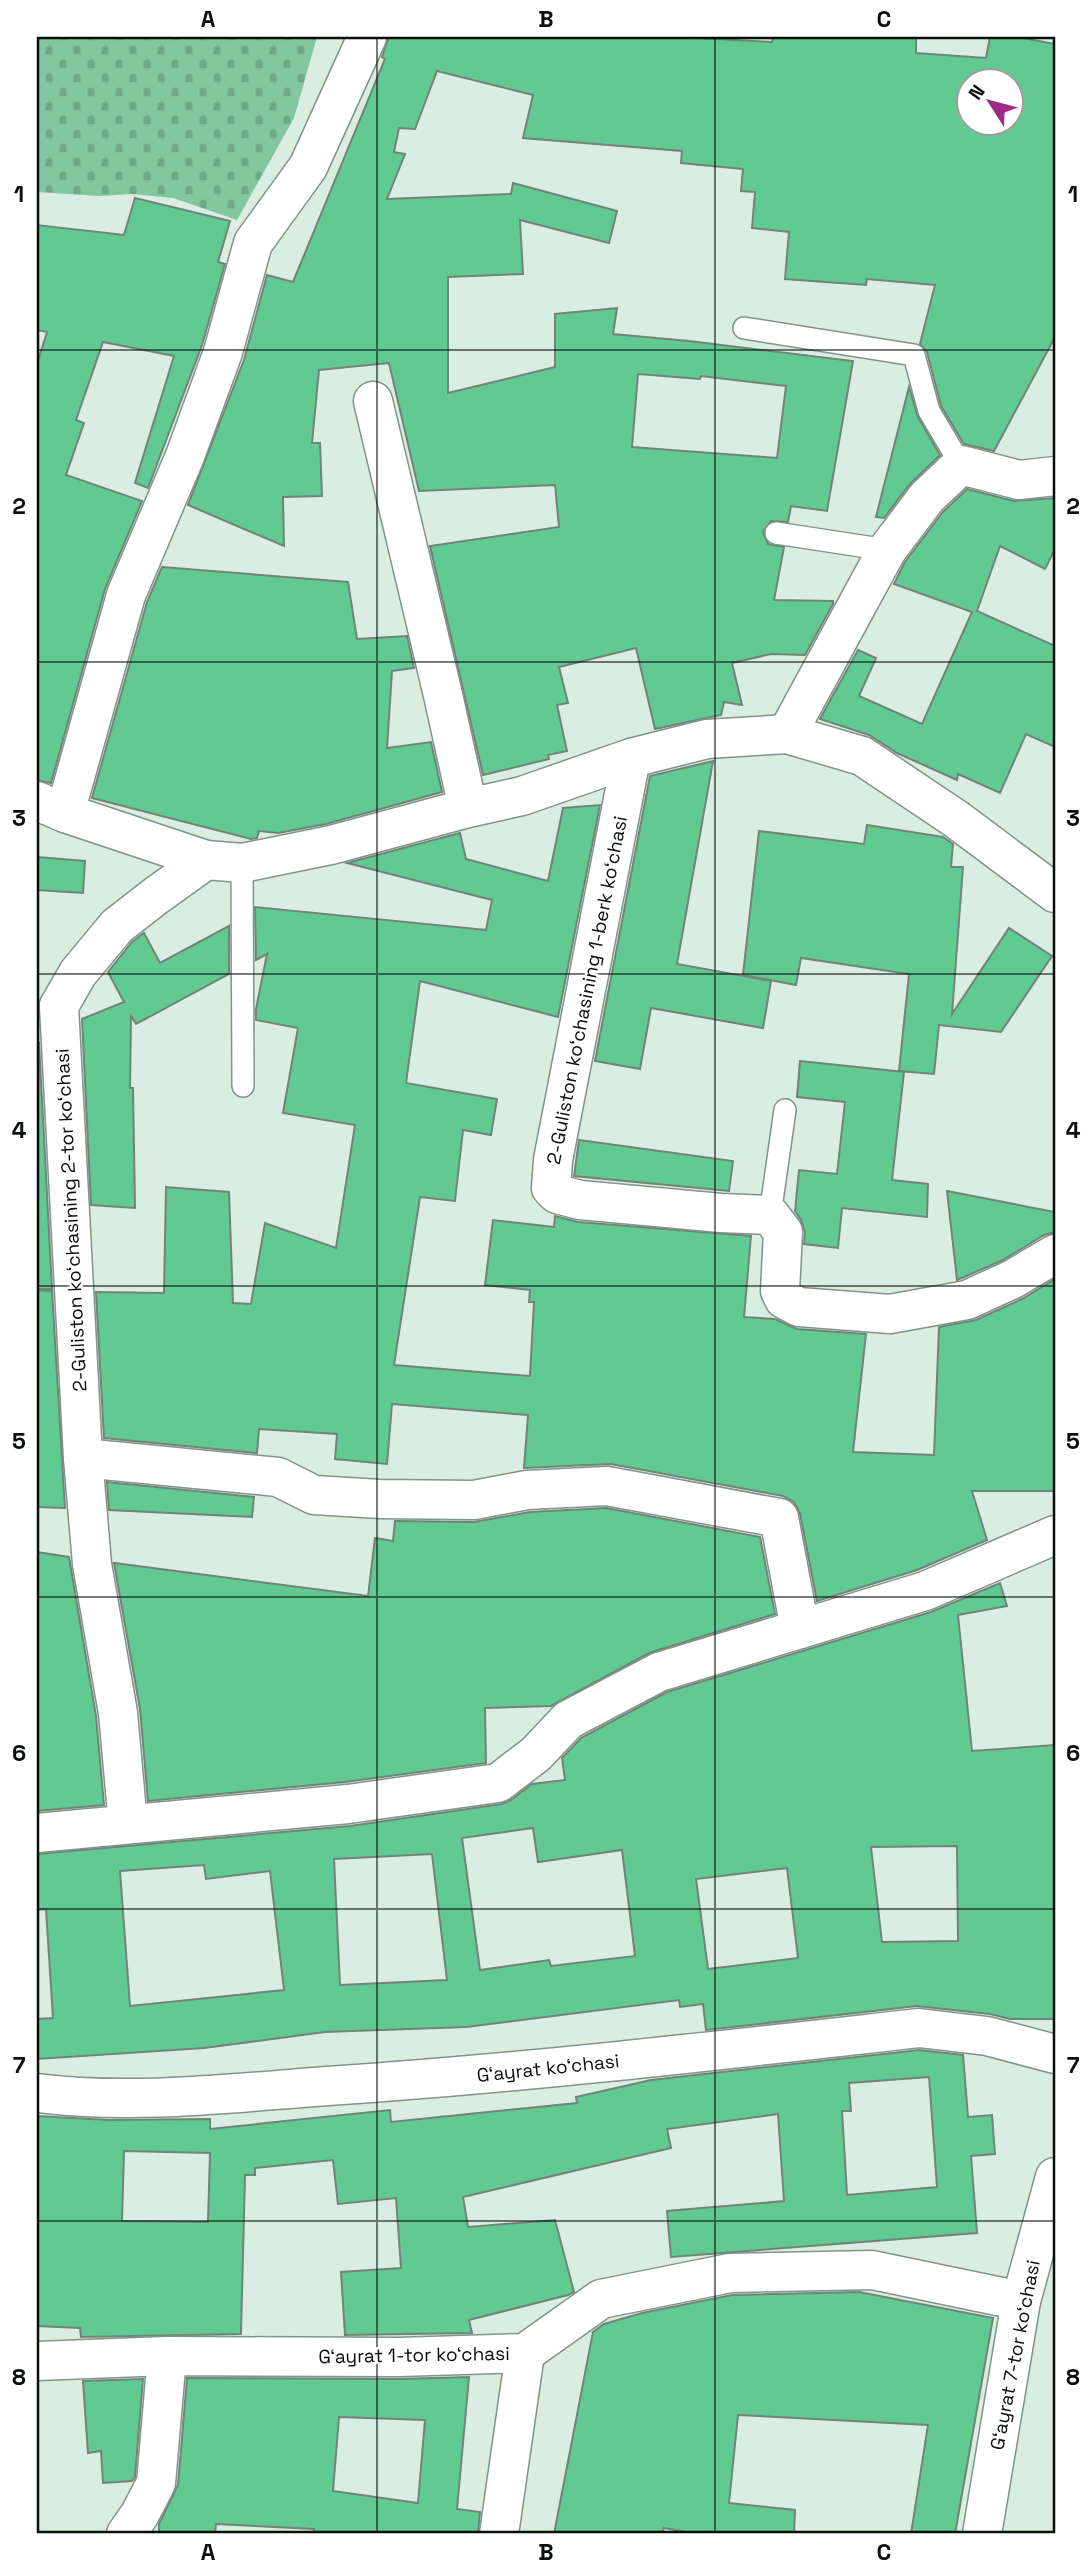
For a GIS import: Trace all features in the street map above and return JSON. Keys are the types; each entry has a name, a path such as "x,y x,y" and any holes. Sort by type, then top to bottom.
{"street":[{"path":"224,861 51,807 126,595 185,456 223,352 253,243 308,167 368,37"},
{"path":"373,401 468,807"},
{"path":"786,734 887,550 927,497 961,465 1019,480 1055,476"},
{"path":"48,1011 117,926 224,861 331,845 468,807 522,796 631,758 707,739 786,734 862,756 956,819 1055,893"},
{"name":"2-Guliston koʻchasining 1-berk koʻchasi","path":"631,758 553,1160 551,1188 557,1194 580,1200 770,1215"},
{"name":"2-Guliston koʻchasining 2-tor koʻchasi","path":"48,1011 92,1564 118,1713 128,1824"},
{"path":"770,1215 783,1231 780,1291 784,1299 799,1307 890,1314 967,1300 1013,1279 1055,1254"},
{"path":"83,1458 278,1477 314,1495 366,1499 474,1500 527,1490 607,1486 779,1518 800,1629"},
{"path":"37,1833 348,1804 498,1783 536,1754 568,1720 659,1672 925,1591 1055,1535"},
{"name":"Gʻayrat koʻchasi","path":"37,2093 78,2098 172,2097 465,2077 919,2028 987,2036 1055,2054"},
{"name":"Gʻayrat 7-tor koʻchasi","path":"982,2534 1021,2301 1052,2197"},
{"name":"Gʻayrat 1-tor koʻchasi","path":"37,2361 167,2356 399,2357 525,2353 601,2300 730,2273 872,2270 1021,2301"},
{"path":"499,2534 525,2353"},
{"path":"126,2534 156,2483 167,2356"}],"lane":[{"path":"744,328 914,355 929,411 961,465"},
{"path":"776,533 887,550"},
{"path":"224,861 243,1086"},
{"path":"770,1215 785,1110"}],"green space":[{"path":"37,37 317,37 294,118 237,220 173,198 132,194 99,196 37,192"}],"building":[{"path":"389,37 675,37 772,42 773,37 916,37 916,53 986,58 990,37 1018,37 1055,44 1055,337 994,451 964,444 941,406 927,352 920,344 935,285 867,279 866,285 785,279 789,232 752,228 755,192 741,191 743,169 681,163 682,151 523,138 533,95 437,71 415,129 399,128 394,152 405,154 387,199 511,194 513,183 617,211 609,243 520,220 523,274 448,277 448,393 555,367 555,314 617,308 613,334 853,361 827,511 791,506 788,522 771,521 763,532 768,544 784,547 774,600 833,601 833,604 805,655 771,654 732,663 742,705 724,702 721,715 655,729 636,648 559,667 568,703 557,705 567,751 548,755 549,759 483,775 430,546 559,527 555,485 419,491 389,363 319,370 312,443 320,443 322,496 283,497 284,546 188,505 244,360 267,275 293,282 385,59 382,57","holes":["638,374 700,379 701,376 786,386 777,458 632,447"]},
{"path":"135,198 230,221 218,262 225,264 202,345 148,488 135,483 174,356 103,342 76,420 84,423 66,475 142,501 105,589 51,783 37,780 37,364 47,332 37,330 37,225 124,235"},
{"path":"909,387 918,417 940,455 910,484 884,518 876,517"},
{"path":"967,489 1014,501 1055,498 1055,549 1045,569 1000,546 977,611 1055,646 1055,747 1026,734 1000,793 958,774 957,780 897,753 869,735 820,719 858,650 876,658 859,696 922,724 972,612 894,584 905,562 943,512"},
{"path":"162,567 348,582 357,639 407,636 414,668 392,671 387,748 431,742 442,792 326,824 278,833 259,831 257,838 251,839 92,798 147,602"},
{"path":"713,761 677,964 771,981 763,1028 651,1008 640,1069 595,1061 650,776"},
{"path":"600,805 558,1017 420,981 406,1083 497,1099 491,1135 463,1130 455,1201 420,1197 394,1365 530,1376 534,1302 529,1302 530,1290 485,1285 493,1220 554,1227 555,1216 578,1222 751,1236 744,1317 775,1319 797,1329 866,1334 853,1452 934,1455 939,1327 976,1320 1022,1299 1055,1279 1055,1491 972,1491 987,1540 917,1570 817,1601 800,1514 794,1502 783,1496 611,1464 524,1468 528,1415 392,1404 387,1464 335,1459 337,1434 259,1429 257,1453 104,1438 96,1292 164,1293 166,1187 229,1192 233,1303 251,1304 265,1223 336,1248 355,1125 283,1113 298,1028 256,1020 267,954 256,960 255,907 486,930 492,900 347,863 460,833 466,859 548,881 563,808"},
{"path":"867,825 943,837 953,844 951,867 963,867 952,1014 1009,928 1052,956 1001,1032 939,1025 934,1074 899,1071 909,974 801,958 796,985 743,975 759,831 864,844"},
{"path":"37,857 85,861 83,893 37,890"},
{"path":"229,926 229,974 136,1024 131,1016 130,1088 133,1088 135,1208 91,1205 82,1019 124,1002 108,972 132,942 144,933 160,963"},
{"path":"39,1043 52,1289 37,1289"},
{"path":"800,1061 904,1072 892,1180 928,1184 927,1217 842,1208 838,1248 804,1244 805,1232 795,1211 799,1170 837,1174 845,1102 797,1097"},
{"path":"579,1140 733,1161 729,1191 574,1176"},
{"path":"947,1191 1055,1212 1055,1232 1044,1235 1003,1260 957,1280"},
{"path":"37,1290 52,1291 65,1508 37,1507"},
{"path":"107,1482 254,1497 252,1517 109,1510"},
{"path":"606,1508 760,1537 775,1614 649,1653 551,1706 485,1708 486,1763 345,1782 148,1801 140,1709 114,1563 368,1596 375,1538 393,1541 395,1521 474,1522 530,1512"},
{"path":"37,1552 69,1557 96,1716 104,1805 37,1811"},
{"path":"1000,1583 1007,1606 958,1615 972,1751 1055,1745 1055,2019 1010,2019 990,2014 917,2006 706,2030 703,2004 680,2007 679,2000 466,2027 325,2032 204,2048 37,2059 37,2019 53,2018 46,1909 37,1910 37,1854 350,1826 502,1804 532,1784 565,1780 562,1758 581,1738 667,1692 931,1612","holes":["533,1828 538,1862 622,1850 635,1956 551,1966 549,1960 480,1970 462,1838","957,1846 958,1941 882,1942 871,1847","432,1854 447,1980 340,1985 334,1859","204,1865 206,1879 270,1871 284,1990 130,2006 120,1871","787,1868 798,1958 708,1969 696,1879"]},
{"path":"919,2050 963,2055 968,2117 992,2115 995,2154 971,2156 977,2233 671,2257 667,2211 784,2201 778,2114 667,2129 671,2148 463,2197 468,2227 555,2220 574,2292 469,2320 472,2333 345,2335 341,2272 401,2268 396,2198 338,2204 333,2160 255,2168 255,2175 245,2175 241,2334 81,2337 80,2328 37,2326 37,2116 109,2120 210,2119 210,2129 390,2110 391,2122 577,2103 576,2097 651,2080","holes":["929,2077 937,2187 847,2195 842,2111 851,2111 849,2083","124,2151 210,2153 208,2222 122,2221"]},
{"path":"859,2292 993,2318 955,2534 911,2534 928,2425 738,2415 729,2503 795,2510 794,2534 697,2534 664,2528 662,2534 554,2534 593,2332 604,2324 642,2313 732,2295"},
{"path":"469,2377 457,2509 480,2512 478,2534 313,2534 314,2529 216,2524 215,2534 159,2534 159,2524 178,2485 187,2378","holes":["339,2417 425,2420 418,2503 333,2491"]},
{"path":"143,2379 135,2477 132,2481 103,2483 101,2451 88,2453 83,2381"}]}
